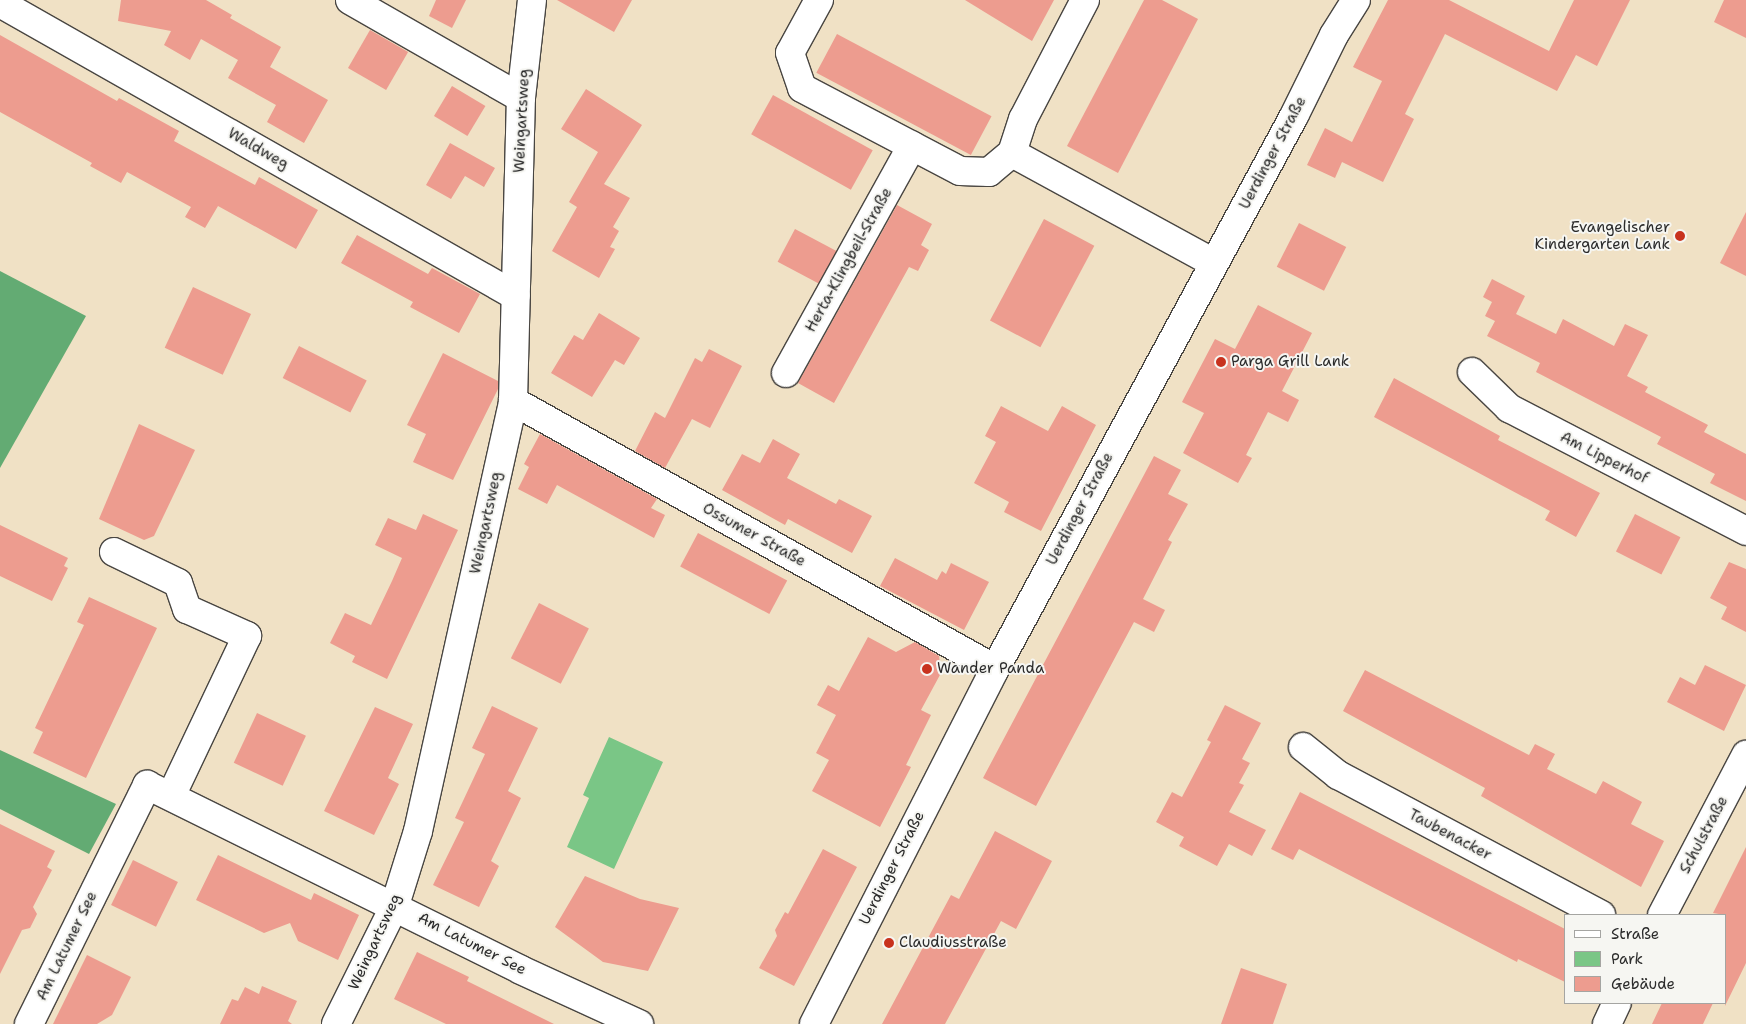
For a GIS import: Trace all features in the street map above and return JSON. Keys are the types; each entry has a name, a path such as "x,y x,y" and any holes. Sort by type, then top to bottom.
{"street":[{"path":"350,0 521,98"},
{"name":"Weingartsweg","path":"336,1024 396,905 418,831 513,400 521,98 532,0"},
{"path":"819,0 790,53 802,88 960,171 989,172 1012,153 1023,119 1085,0"},
{"name":"Uerdinger Straße","path":"814,1024 994,668 1214,263 1334,35 1356,0"},
{"name":"Waldweg","path":"0,2 516,296"},
{"name":"Herta-Klingbeil-Straße","path":"786,374 912,146"},
{"path":"1012,153 1214,263"},
{"name":"Am Lipperhof","path":"1472,372 1509,408 1746,531"},
{"name":"Ossumer Straße","path":"513,400 994,668"},
{"path":"114,552 178,583 187,609 247,636 171,796"},
{"name":"Taubenacker","path":"1303,747 1338,775 1599,914"},
{"name":"Schulstraße","path":"1663,914 1746,755"},
{"name":"Am Latumer See","path":"30,1024 147,785 396,905 521,970 639,1024"},
{"path":"1607,1024 1617,1004"}],"green space":[{"path":"0,271 86,316 0,468"},
{"path":"609,737 663,762 614,869 567,847 589,798 583,795"},
{"path":"0,750 116,804 89,854 0,809"}],"building":[{"path":"121,0 206,0 232,15 230,18 281,47 270,67 328,100 304,143 267,122 276,105 228,78 238,60 201,39 190,60 164,45 171,31 118,21"},
{"path":"436,0 466,0 452,28 429,16"},
{"path":"557,0 632,0 614,32"},
{"path":"965,0 1054,0 1032,41"},
{"path":"1144,0 1162,0 1198,19 1118,173 1067,146"},
{"path":"1388,0 1449,0 1549,51 1574,0 1630,0 1597,66 1576,55 1557,91 1445,34 1405,114 1414,119 1383,182 1342,162 1335,178 1307,165 1325,128 1352,142 1382,81 1353,67"},
{"path":"1724,0 1746,0 1746,38 1714,22"},
{"path":"370,30 408,52 386,90 348,68"},
{"path":"837,34 992,116 971,155 816,73"},
{"path":"0,35 117,101 119,98 179,131 174,141 255,185 259,177 318,210 296,249 218,206 205,228 185,217 191,207 127,172 121,183 90,166 92,163 0,112"},
{"path":"452,86 485,106 467,136 434,116"},
{"path":"586,89 642,125 604,184 630,198 613,227 619,231 610,247 615,249 599,278 552,251 577,207 569,202 598,152 561,129"},
{"path":"773,95 873,150 851,190 751,134"},
{"path":"450,143 495,168 484,187 465,176 451,199 426,185"},
{"path":"897,205 932,224 921,245 929,250 918,271 909,267 834,403 798,383"},
{"path":"1746,212 1746,276 1720,263"},
{"path":"1044,219 1094,246 1040,347 990,321"},
{"path":"1299,223 1346,247 1324,291 1277,267"},
{"path":"795,229 836,251 819,284 778,262"},
{"path":"357,235 428,274 432,268 480,294 459,333 410,307 413,302 341,263"},
{"path":"1492,279 1525,296 1516,314 1556,334 1563,319 1614,346 1625,324 1648,335 1627,376 1648,387 1645,392 1708,425 1704,432 1746,454 1746,501 1710,483 1715,474 1657,444 1661,437 1536,372 1540,363 1487,336 1495,321 1485,316 1492,302 1483,297"},
{"path":"193,287 251,314 223,375 165,348"},
{"path":"1258,305 1312,333 1282,391 1299,400 1288,422 1268,412 1246,455 1252,458 1238,483 1183,453 1204,413 1182,402 1215,339 1235,349"},
{"path":"599,313 640,338 624,365 615,360 592,397 551,373 574,335 583,340"},
{"path":"299,346 367,381 350,413 283,378"},
{"path":"709,349 742,366 710,428 692,419 665,468 635,451 655,412 665,418 695,358 702,362"},
{"path":"443,353 498,381 498,389 453,480 413,462 426,434 407,425"},
{"path":"1394,378 1500,436 1498,440 1600,493 1576,537 1545,520 1550,511 1374,417"},
{"path":"1001,406 1048,431 1062,406 1096,425 1041,531 1004,512 1009,502 974,483 996,442 985,436"},
{"path":"139,424 195,450 154,536 144,540 99,519"},
{"path":"540,434 657,499 651,508 665,515 654,538 557,485 547,504 518,489 529,467 524,464"},
{"path":"773,439 800,454 787,478 836,504 839,499 872,516 852,553 788,519 785,525 722,490 742,454 760,463"},
{"path":"1154,456 1181,470 1168,494 1188,504 1168,540 1172,542 1143,599 1165,610 1154,632 1134,622 1036,806 983,778"},
{"path":"423,514 458,530 387,679 352,662 355,656 330,643 345,613 371,625 392,581 402,558 375,545 388,518 416,530"},
{"path":"1635,514 1680,537 1661,575 1616,551"},
{"path":"0,525 68,558 64,566 68,568 52,601 0,576"},
{"path":"698,533 787,580 769,614 680,567"},
{"path":"895,558 937,580 942,571 946,574 951,563 989,582 964,630 880,586"},
{"path":"1729,562 1746,569 1746,632 1721,619 1727,607 1710,598"},
{"path":"89,597 157,628 86,778 33,753 43,732 35,728 84,625 77,622"},
{"path":"539,603 589,628 561,684 511,658"},
{"path":"868,637 896,652 915,642 939,656 941,673 921,710 931,715 906,765 911,767 880,827 812,791 829,760 816,753 836,715 817,705 828,685 839,691"},
{"path":"1705,665 1746,685 1724,731 1667,702 1680,677 1695,685"},
{"path":"1365,670 1529,755 1535,744 1555,754 1547,769 1596,794 1603,781 1642,802 1631,824 1664,841 1641,887 1481,796 1485,788 1343,711"},
{"path":"1225,705 1261,723 1242,759 1250,763 1239,783 1244,785 1229,812 1266,830 1252,856 1229,844 1217,866 1179,846 1184,837 1156,822 1172,792 1182,797 1211,742 1207,740"},
{"path":"492,706 538,728 508,791 521,798 491,861 499,866 479,907 433,885 464,822 455,818 485,754 472,748"},
{"path":"375,707 413,724 388,778 399,784 374,835 324,811"},
{"path":"257,713 306,736 283,786 234,763"},
{"path":"1300,792 1564,928 1564,982 1518,959 1517,962 1299,849 1293,860 1271,849"},
{"path":"0,824 55,851 47,867 52,870 33,907 37,914 30,928 22,930 0,974"},
{"path":"995,831 1052,861 1016,929 1001,921 945,1024 882,1024 951,895 959,899"},
{"path":"1746,847 1746,963 1726,1004 1726,914 1713,913"},
{"path":"823,849 857,867 794,986 759,968 777,936 775,930 785,912 788,914"},
{"path":"218,855 311,900 314,893 359,915 338,960 298,941 290,923 264,933 196,900"},
{"path":"133,860 178,882 156,927 111,905"},
{"path":"585,876 640,899 679,908 648,971 603,962 555,927"},
{"path":"417,952 469,977 467,981 554,1024 446,1024 394,999"},
{"path":"87,955 131,977 112,1015 97,1024 53,1024"},
{"path":"1241,968 1287,984 1273,1024 1221,1024"},
{"path":"262,986 297,1001 288,1021 292,1024 220,1024 232,999 238,1001 245,987 259,994"},
{"path":"1662,1004 1713,1004 1703,1024 1652,1024"}],"place":[{"name":"Evangelischer Kindergarten Lank","path":"1680,236"},
{"name":"Parga Grill Lank","path":"1221,362"},
{"name":"Wander Panda","path":"927,669"},
{"name":"Claudiusstraße","path":"889,943"}]}
